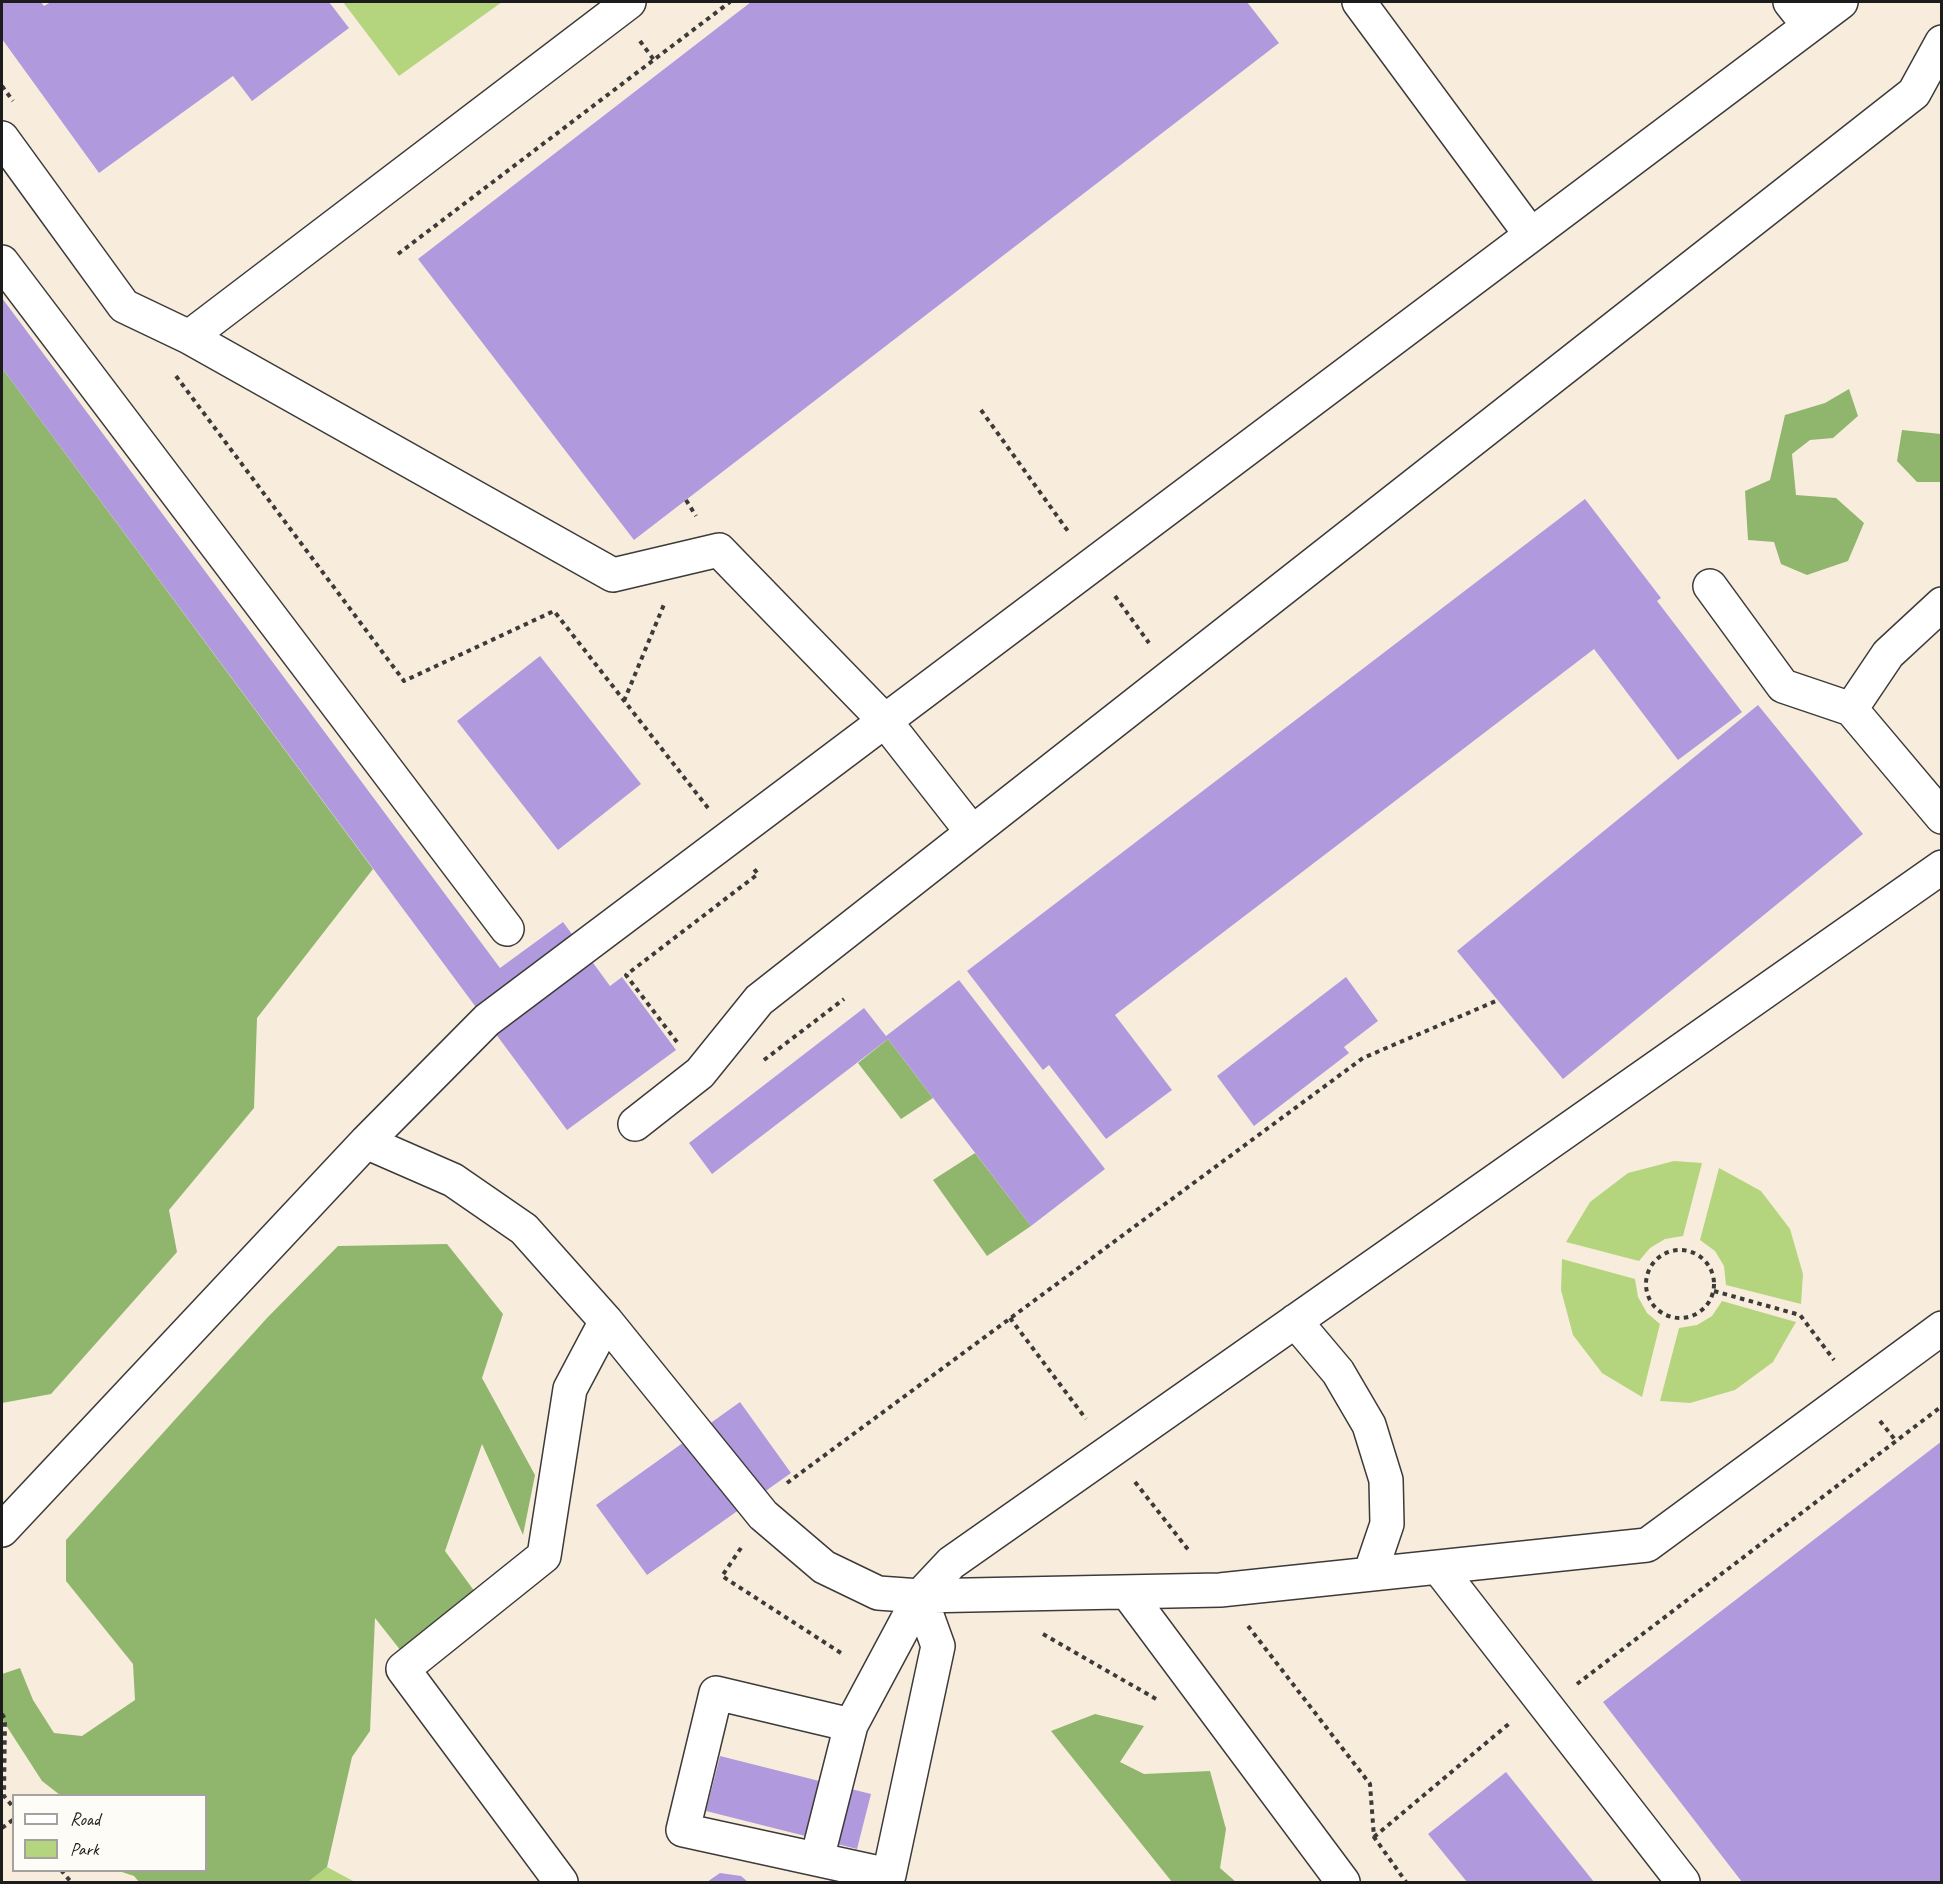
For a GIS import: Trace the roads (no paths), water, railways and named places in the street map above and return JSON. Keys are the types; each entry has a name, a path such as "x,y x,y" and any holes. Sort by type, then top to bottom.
{"lane":[{"path":"1359,2 1531,235"},
{"path":"2,1530 366,1142 487,1020 1531,235 1799,14 1841,2"},
{"path":"189,337 611,7"},
{"path":"635,1124 700,1073 759,1000 1914,93 1941,42"},
{"path":"2,138 124,306 189,337 612,575 719,550 885,721 972,832"},
{"path":"2,262 507,929"},
{"path":"1710,586 1783,686 1851,709 1941,817"},
{"path":"1851,709 1888,654 1941,604"},
{"path":"817,1859 851,1725 920,1596 951,1563 1941,867"},
{"path":"366,1142 453,1180 524,1229 606,1320 764,1515 824,1567 878,1593 920,1596 1220,1590 1647,1545 1941,1328"},
{"path":"561,1882 403,1669 544,1556 570,1389 606,1320"},
{"path":"1295,1321 1343,1381 1369,1425 1386,1480 1387,1524 1370,1574"},
{"path":"1438,1567 1683,1882"},
{"path":"1127,1592 1343,1882"},
{"path":"851,1725 716,1693 683,1830 889,1875 938,1646 920,1596"}]}
